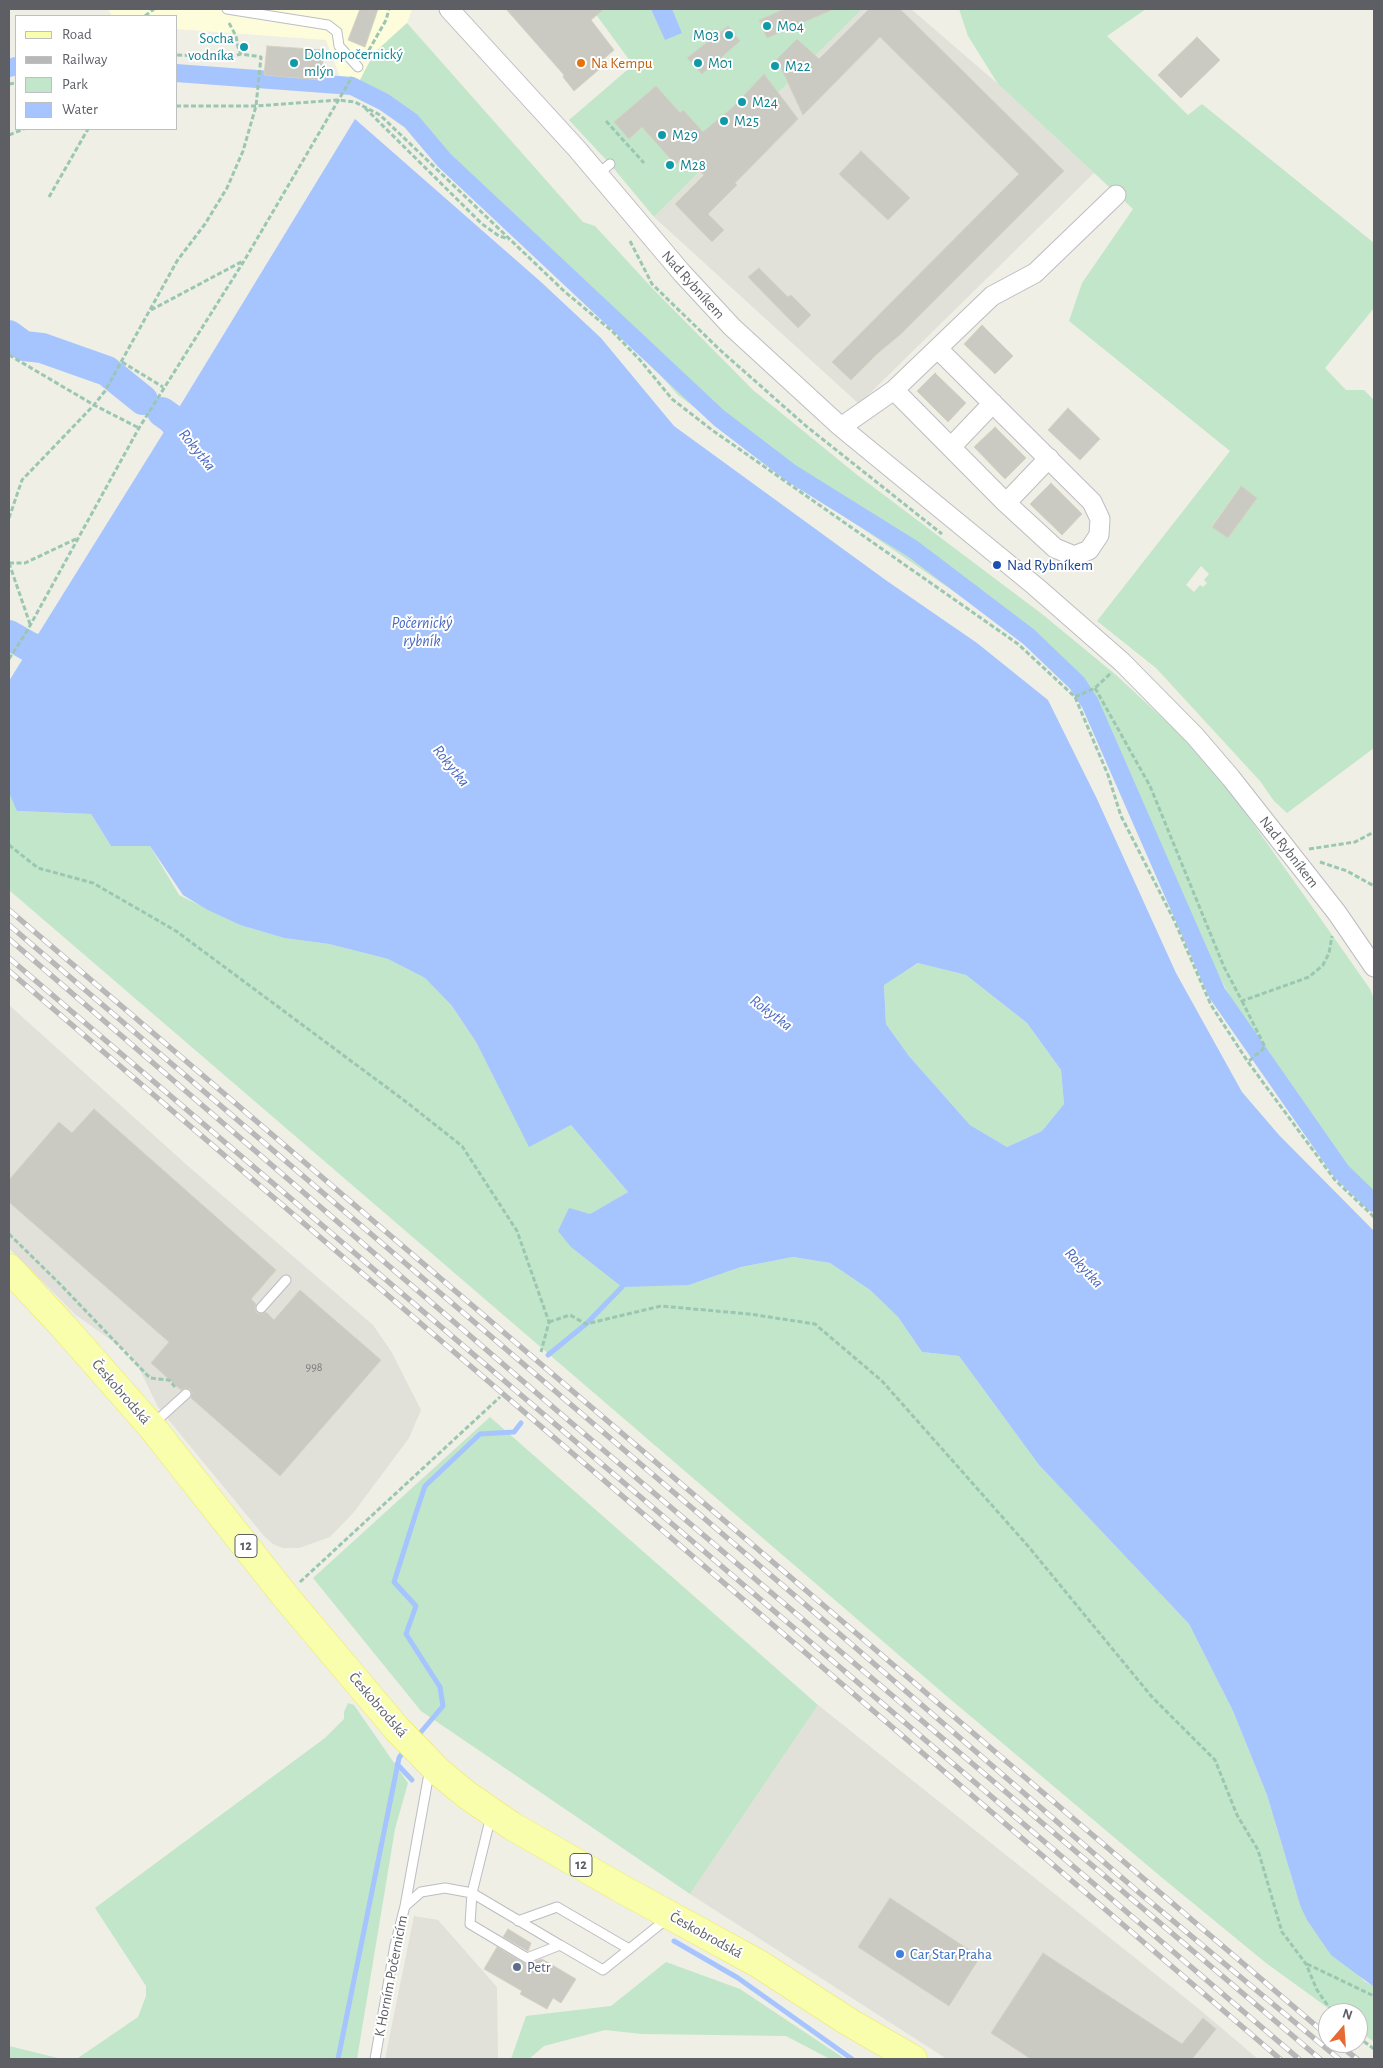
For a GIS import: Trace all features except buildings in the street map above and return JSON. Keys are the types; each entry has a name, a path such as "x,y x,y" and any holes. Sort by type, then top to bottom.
{"main road":[{"name":"Českobrodská","path":"9,1268 151,1426 285,1596 397,1729 430,1764 492,1813 670,1916 759,1964 849,2022 913,2059"},
{"name":"Českobrodská","path":"849,2022 894,2059"}],"street":[{"name":"Nad Rybníkem","path":"449,9 604,169 682,273 732,328 841,427 1035,586 1122,662 1195,736 1337,913 1374,967"},
{"path":"841,427 894,390 992,296 1035,273 1116,195"},
{"path":"894,390 1055,548 1074,556 1089,550 1099,535 1100,519 1092,502 938,349"},
{"path":"951,447 993,403"},
{"path":"1006,502 1049,458"}],"lane":[{"path":"227,9 328,25 338,32 339,46 357,69"},
{"path":"261,1308 286,1280"},
{"path":"151,1426 184,1396"},
{"path":"405,1906 430,1764"},
{"path":"492,1813 472,1893 470,1924 527,1958 560,1945"},
{"name":"K Horním Počernicím","path":"375,2059 395,1945 405,1906 421,1892 445,1888 472,1893"},
{"path":"472,1893 518,1922 603,1970 670,1916"},
{"path":"518,1922 557,1907 629,1948"}],"path":[{"path":"9,658 27,631 139,428 244,261 338,100 375,42 386,20 389,9"},
{"path":"236,36 241,54"},
{"path":"9,518 22,480 94,405 105,390 177,261 205,224 227,188 243,151 256,106 260,58 241,54 230,58 178,54"},
{"path":"178,106 256,106 338,100 363,106 380,115 565,292 612,331 640,360 672,399 712,430 1018,644 1075,697 1108,775 1121,816 1174,920 1211,1005 1248,1062 1335,1180 1374,1218"},
{"path":"363,106 482,224 499,236 510,239"},
{"path":"606,121 644,163"},
{"path":"9,135 22,130"},
{"path":"49,197 87,130"},
{"path":"151,310 244,261"},
{"path":"9,355 94,405 139,428"},
{"path":"122,362 163,388"},
{"path":"30,625 9,563 25,563 78,538"},
{"path":"1075,697 1095,688 1150,786 1224,967 1265,1048 1248,1062"},
{"path":"1288,852 1355,842 1374,832"},
{"path":"9,845 38,868 94,883 176,930 406,1101 462,1146 517,1231 549,1322 542,1352"},
{"path":"1288,852 1347,871 1374,886"},
{"path":"1242,1001 1309,977 1323,965 1329,953 1337,913"},
{"path":"9,1234 60,1283 150,1378 169,1380 184,1396"},
{"path":"549,1322 570,1315 586,1324 661,1306 749,1314 815,1324 882,1381 1028,1546 1152,1697 1215,1760 1237,1815 1258,1850 1282,1932 1306,1964 1317,1990 1326,2003"},
{"path":"285,1596 500,1398"},
{"path":"1306,1964 1374,1996"}],"shaded area":[{"path":"108,9 412,9 407,23 374,53 360,80 340,77 326,40 178,29 178,15 111,15"},
{"path":"862,9 911,9 998,84 1094,173 859,404 654,217"},
{"path":"9,1005 188,1166 373,1325 391,1351 421,1410 409,1438 354,1512 330,1537 299,1548 283,1548 273,1544 264,1536 158,1407 140,1370 129,1353 76,1315 9,1248"},
{"path":"818,1705 1199,2009 1258,2059 947,2059 690,1894"},
{"path":"414,1916 438,1920 497,1987 498,2059 385,2059"}],"green space":[{"path":"592,9 862,9 654,217 610,164 569,120 633,65"},
{"path":"959,9 1146,9 1107,36 1188,115 1202,104 1374,243 1374,308 1325,368 1346,390 1364,390 1374,400 1374,748 1287,813 1274,801 1260,781 1156,668 1097,621 1230,451 1069,321 1082,283 1133,209 998,84 968,36","holes":["1240,487 1256,498 1228,538 1212,526","1201,566 1209,574 1204,580 1207,583 1203,587 1200,585 1194,592 1186,585"]},
{"path":"407,23 583,222 595,226 654,290 753,390 856,474 1042,614 1116,675 1208,760 1370,989 1374,999 1374,1193 1368,1187 1341,1171 1331,1141 1260,1050 1247,1030 1155,852 1103,734 1075,687 1023,639 783,474 678,395 552,254 407,113 364,88 360,80 374,53"},
{"path":"9,793 18,811 91,814 111,846 150,846 179,895 240,925 284,938 329,944 388,959 425,978 452,1006 476,1042 529,1146 571,1125 628,1192 590,1214 689,1285 741,1267 793,1257 830,1263 870,1290 898,1317 922,1352 959,1356 1039,1465 1189,1624 1233,1711 1267,1795 1300,1905 1364,1981 1374,1987 1374,2042 1368,2038 1368,2003 1321,2003 1266,1963 943,1693 9,890"},
{"path":"919,963 966,975 1027,1023 1061,1070 1064,1104 1042,1131 1007,1147 970,1125 909,1056 886,1024 884,984"},
{"path":"490,1417 818,1705 690,1894 421,1711 313,1578"},
{"path":"348,1703 354,1705 408,1783 395,1829 357,2059 9,2059 9,2046 58,2058 78,2058 138,2017 146,1996 146,1986 95,1908 325,1738 344,1719 344,1712"},
{"path":"666,1962 740,1989 845,2059 830,2059 786,2036 642,2034 605,2030 544,2046 529,2059 511,2059 526,2016 611,2006"}],"water":[{"path":"651,9 672,9 682,33 665,40"},
{"name":"Počernický rybník","path":"355,119 541,282 601,338 674,426 887,581 977,643 1048,700 1097,799 1176,973 1242,1092 1279,1135 1374,1231 1374,1987 1331,1955 1307,1920 1300,1905 1267,1795 1233,1711 1189,1624 1039,1465 959,1356 922,1352 898,1317 870,1290 830,1263 793,1257 741,1267 689,1285 622,1287 571,1247 558,1231 569,1208 590,1214 628,1192 571,1125 529,1147 476,1042 452,1006 425,978 388,959 329,944 284,938 240,925 206,909 183,895 150,846 111,846 91,814 17,811 9,793 9,681","holes":["918,963 966,975 1027,1023 1061,1070 1064,1104 1042,1131 1007,1147 970,1125 909,1056 886,1024 884,985"]}],"waterway":[{"path":"9,68 15,66"},
{"path":"178,73 352,86 384,102 411,121 444,160 719,418 791,473 913,549 1029,637 1077,683 1090,703 1217,993 1341,1171 1374,1203"},
{"name":"Rokytka","path":"9,335 24,346 42,348 107,371 143,400"},
{"name":"Rokytka","path":"162,412 172,419 198,452"},
{"path":"9,635 30,647 68,660"},
{"path":"548,1355 586,1324 622,1287 624,1281"},
{"path":"421,1732 443,1706 440,1687 406,1634 416,1606 394,1582 415,1516 425,1486 480,1434 514,1432 521,1423"},
{"path":"338,2059 401,1755"},
{"path":"397,1764 412,1780"},
{"path":"674,1941 738,1978 852,2059"}],"railway":[{"path":"9,910 1318,2027"},
{"path":"9,925 828,1624 1142,1895 1339,2059"},
{"path":"9,939 561,1414 1320,2059"},
{"path":"9,958 1299,2059"},
{"path":"9,971 1280,2059"},
{"path":"1350,2053 1357,2059"}],"place":[{"name":"M04","path":"767,26"},
{"name":"M03","path":"729,35"},
{"name":"Socha vodníka","path":"244,47"},
{"name":"Dolnopočernický mlýn","path":"294,63"},
{"name":"Na Kempu","path":"581,63"},
{"name":"M01","path":"698,63"},
{"name":"M22","path":"775,66"},
{"name":"M24","path":"742,102"},
{"name":"M25","path":"724,121"},
{"name":"M29","path":"662,135"},
{"name":"M28","path":"670,165"},
{"name":"Nad Rybníkem","path":"997,565"},
{"name":"Car Star Praha","path":"900,1954"},
{"name":"Petr","path":"517,1967"}]}
